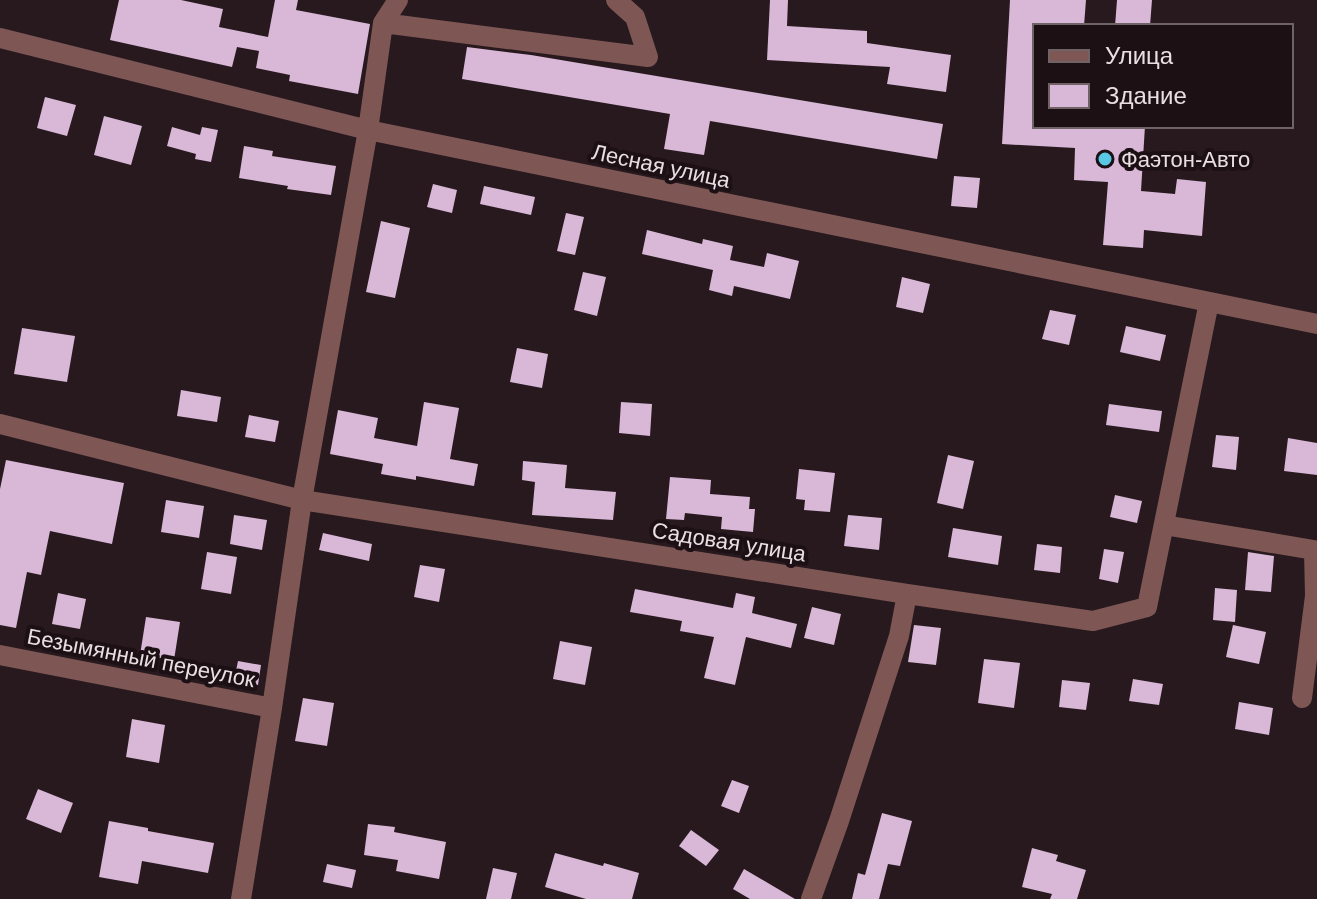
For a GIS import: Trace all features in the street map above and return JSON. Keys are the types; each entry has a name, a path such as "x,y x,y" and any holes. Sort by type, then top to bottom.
{"street":[{"path":"241,899 302,500 368,130 383,23 398,0"},
{"path":"383,23 648,57 635,17 616,0"},
{"name":"Лесная улица","path":"0,38 368,130 1317,324"},
{"name":"Садовая улица","path":"0,424 302,500 1093,621 1147,607 1209,302"},
{"path":"1164,525 1314,550 1315,596 1302,698"},
{"path":"811,899 899,636 907,594"},
{"name":"Безымянный переулок","path":"0,655 272,708"}],"building":[{"path":"119,0 181,0 223,9 219,27 268,37 275,0 298,0 296,10 370,24 358,94 289,81 290,75 256,68 259,51 237,47 232,67 110,40"},
{"path":"770,0 788,0 787,26 867,31 867,43 951,55 946,92 887,84 890,67 767,60"},
{"path":"1010,0 1086,0 1084,24 1033,24 1033,128 1145,128 1141,191 1175,194 1177,179 1206,182 1202,236 1144,230 1143,248 1103,245 1108,182 1074,180 1075,148 1002,144"},
{"path":"1117,0 1152,0 1150,24 1115,24"},
{"path":"467,47 943,124 937,159 710,121 704,155 664,149 670,114 462,79"},
{"path":"45,97 76,105 67,136 37,128"},
{"path":"104,116 142,126 131,165 94,155"},
{"path":"172,127 200,135 202,127 218,130 211,162 195,159 196,154 167,146"},
{"path":"244,146 273,151 272,156 336,166 331,195 239,178"},
{"path":"954,176 980,178 977,208 951,206"},
{"path":"433,184 457,190 452,213 427,207"},
{"path":"484,186 535,197 531,215 480,204"},
{"path":"566,213 584,217 575,255 557,251"},
{"path":"381,221 410,228 395,298 366,292"},
{"path":"647,230 702,244 703,239 733,246 730,260 764,267 767,253 799,261 790,299 734,286 732,296 709,290 713,270 642,254"},
{"path":"583,272 606,277 597,316 574,310"},
{"path":"902,277 930,284 923,313 896,307"},
{"path":"1050,310 1076,315 1069,345 1042,339"},
{"path":"1126,326 1166,335 1160,361 1120,352"},
{"path":"22,328 75,336 67,382 14,374"},
{"path":"517,348 548,354 542,388 510,382"},
{"path":"181,390 221,397 217,422 177,416"},
{"path":"424,402 459,408 450,459 478,464 474,486 416,476 416,480 381,474 383,464 330,454 338,410 378,418 374,438 417,446"},
{"path":"621,402 652,404 650,436 619,433"},
{"path":"1109,404 1162,411 1159,432 1106,425"},
{"path":"249,415 279,421 275,442 245,437"},
{"path":"1216,435 1239,437 1236,470 1212,467"},
{"path":"1288,438 1317,443 1317,475 1284,471"},
{"path":"948,455 974,461 963,509 937,503"},
{"path":"6,460 124,483 112,544 50,531 41,575 27,572 16,628 0,625 0,489"},
{"path":"523,461 567,465 565,488 616,492 613,520 532,515 535,482 522,480"},
{"path":"799,469 835,473 830,512 804,510 805,500 796,499"},
{"path":"670,477 711,480 710,494 750,497 749,509 755,509 753,532 721,529 722,517 685,513 684,520 666,519"},
{"path":"1115,495 1142,501 1137,523 1110,517"},
{"path":"166,500 204,506 199,538 161,532"},
{"path":"234,515 267,520 262,550 230,544"},
{"path":"848,515 882,518 879,550 844,546"},
{"path":"953,528 1002,536 998,565 948,557"},
{"path":"323,533 372,544 369,561 319,550"},
{"path":"1037,544 1062,547 1060,573 1034,570"},
{"path":"1104,549 1124,552 1118,583 1099,579"},
{"path":"207,552 237,557 231,594 201,589"},
{"path":"1248,552 1274,556 1271,592 1245,590"},
{"path":"420,565 445,569 439,602 414,597"},
{"path":"1215,588 1237,590 1235,622 1213,620"},
{"path":"635,589 733,608 736,593 755,597 752,613 797,624 791,648 746,637 735,685 704,678 714,637 680,631 682,621 630,612"},
{"path":"58,593 86,599 80,629 52,624"},
{"path":"812,607 841,614 834,645 804,638"},
{"path":"146,617 180,622 174,660 140,655"},
{"path":"914,625 941,628 936,665 908,662"},
{"path":"1233,625 1266,632 1259,664 1226,657"},
{"path":"560,641 592,647 585,685 553,679"},
{"path":"984,659 1020,663 1014,708 978,703"},
{"path":"238,661 261,665 258,685 234,681"},
{"path":"1133,679 1163,684 1159,705 1129,701"},
{"path":"1062,680 1090,683 1086,710 1059,707"},
{"path":"303,698 334,703 327,746 295,741"},
{"path":"1239,702 1273,708 1269,735 1235,729"},
{"path":"132,719 165,725 159,763 126,757"},
{"path":"732,780 749,786 739,813 721,806"},
{"path":"38,789 73,803 61,833 26,819"},
{"path":"882,813 912,821 900,866 888,864 879,899 852,899 858,873 865,875"},
{"path":"109,821 214,843 208,873 142,861 138,884 99,877"},
{"path":"368,824 395,827 394,832 446,842 439,879 396,871 398,860 364,855"},
{"path":"691,830 719,850 706,866 679,846"},
{"path":"1032,848 1058,855 1056,861 1086,870 1077,899 1050,899 1052,894 1022,887"},
{"path":"555,853 639,873 632,899 586,899 545,887"},
{"path":"327,864 356,870 352,888 323,882"},
{"path":"493,868 517,873 511,899 486,899"},
{"path":"744,869 795,899 750,899 733,889"}],"place":[{"name":"Фаэтон-Авто","path":"1105,159"}]}
